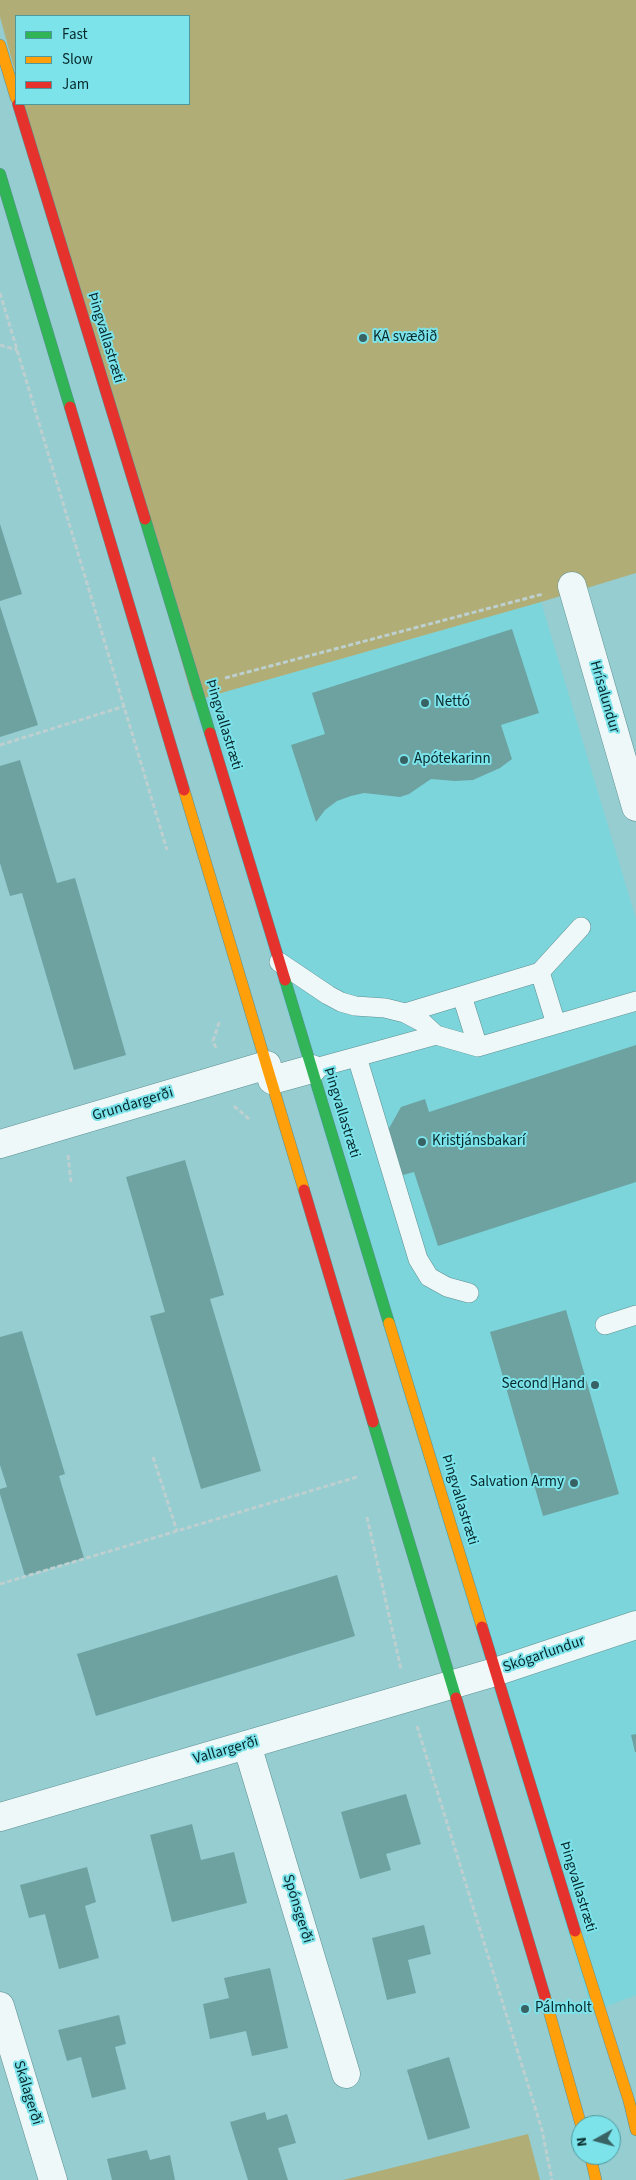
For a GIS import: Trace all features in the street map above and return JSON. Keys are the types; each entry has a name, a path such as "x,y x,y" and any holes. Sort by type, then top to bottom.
{"main road":[{"path":"0,45 15,95"},
{"name":"Þingvallastræti","path":"18,105 583,1958 629,2101 636,2130"},
{"path":"0,174 452,1683 579,2115"},
{"path":"592,2165 596,2180"}],"street":[{"name":"Hrísalundur","path":"572,586 636,807"},
{"name":"Grundargerði","path":"0,1144 225,1078 312,1069"},
{"name":"Skógarlundur","path":"452,1683 496,1672 636,1625"},
{"name":"Vallargerði","path":"0,1816 247,1745 452,1683"},
{"name":"Spónsgerði","path":"247,1745 346,2074"},
{"name":"Skálagerði","path":"0,2006 54,2180"}],"lane":[{"path":"405,1013 540,972 581,927"},
{"path":"279,962 341,1002 355,1006 384,1008 405,1013 422,1022 436,1036"},
{"path":"540,972 556,1024"},
{"path":"462,996 478,1047"},
{"path":"312,1069 436,1036 478,1047 636,1001"},
{"path":"357,1057 418,1258 429,1277 447,1287 470,1293"},
{"path":"605,1325 636,1315"}],"path":[{"path":"0,293 170,859"},
{"path":"0,345 17,350"},
{"path":"240,674 572,586"},
{"path":"0,745 123,706"},
{"path":"217,1012 220,1022 214,1041 233,1105 250,1119 253,1129"},
{"path":"153,1457 177,1531"},
{"path":"355,1468 360,1486"},
{"path":"0,1584 358,1477"},
{"path":"366,1515 407,1696 542,2130 552,2180"}],"shaded area":[{"name":"KA svæðið","path":"0,0 636,0 636,573 193,701 24,105 190,105 190,15 15,15 15,71 0,17"},
{"path":"541,602 636,919 636,1995 592,2012 193,701"},
{"path":"528,2134 540,2180 343,2180"}],"building":[{"path":"0,524 22,594 0,601"},
{"path":"0,606 38,725 0,737"},
{"path":"512,629 539,713 501,725 512,759 500,768 473,780 431,779 409,794 400,797 364,793 351,796 337,801 325,810 316,822 291,745 325,734 312,693"},
{"path":"20,760 57,883 75,878 126,1055 74,1070 22,893 10,896 0,863 0,766"},
{"path":"636,1045 636,1182 438,1246 414,1172 403,1175 388,1130 401,1107 425,1099 429,1112"},
{"path":"185,1160 224,1295 210,1299 261,1471 201,1489 150,1316 165,1312 126,1177"},
{"path":"566,1310 619,1494 543,1516 490,1332"},
{"path":"22,1331 65,1474 59,1476 84,1558 25,1576 0,1494 0,1489 7,1487 0,1465 0,1337"},
{"path":"337,1575 355,1636 96,1716 77,1654"},
{"path":"636,1734 636,1752 635,1752 631,1735"},
{"path":"406,1794 421,1844 386,1854 391,1870 360,1879 341,1812"},
{"path":"192,1824 201,1860 234,1852 247,1903 172,1922 150,1835"},
{"path":"87,1867 96,1902 85,1906 99,1958 59,1969 45,1914 29,1918 20,1885"},
{"path":"424,1925 431,1954 408,1960 416,1993 387,2000 372,1938"},
{"path":"270,1968 288,2048 252,2056 246,2031 210,2039 203,2004 229,1998 224,1978"},
{"path":"119,2015 126,2044 115,2047 126,2089 92,2098 81,2057 67,2061 58,2030"},
{"path":"449,2057 470,2128 428,2140 407,2070"},
{"path":"265,2112 267,2120 287,2114 296,2143 278,2148 288,2180 248,2180 230,2122"},
{"path":"147,2150 150,2160 170,2155 175,2180 112,2180 107,2159"}],"traffic: fast":[{"path":"0,174 70,407"},
{"path":"145,519 210,733"},
{"path":"285,980 389,1323"},
{"path":"373,1422 456,1698"}],"traffic: slow":[{"path":"0,45 15,95"},
{"path":"184,790 304,1190"},
{"path":"389,1323 482,1627"},
{"path":"575,1931 629,2101 636,2130"},
{"path":"545,1997 578,2115"},
{"path":"592,2165 596,2180"}],"traffic: jam":[{"path":"18,105 145,519"},
{"path":"70,407 184,790"},
{"path":"210,733 285,980"},
{"path":"304,1190 373,1422"},
{"path":"482,1627 575,1931"},
{"path":"456,1698 545,1997"}],"place":[{"name":"KA svæðið","path":"363,338"},
{"name":"Nettó","path":"425,703"},
{"name":"Apótekarinn","path":"404,760"},
{"name":"Kristjánsbakarí","path":"422,1142"},
{"name":"Second Hand","path":"595,1385"},
{"name":"Salvation Army","path":"574,1483"},
{"name":"Pálmholt","path":"525,2009"}]}
